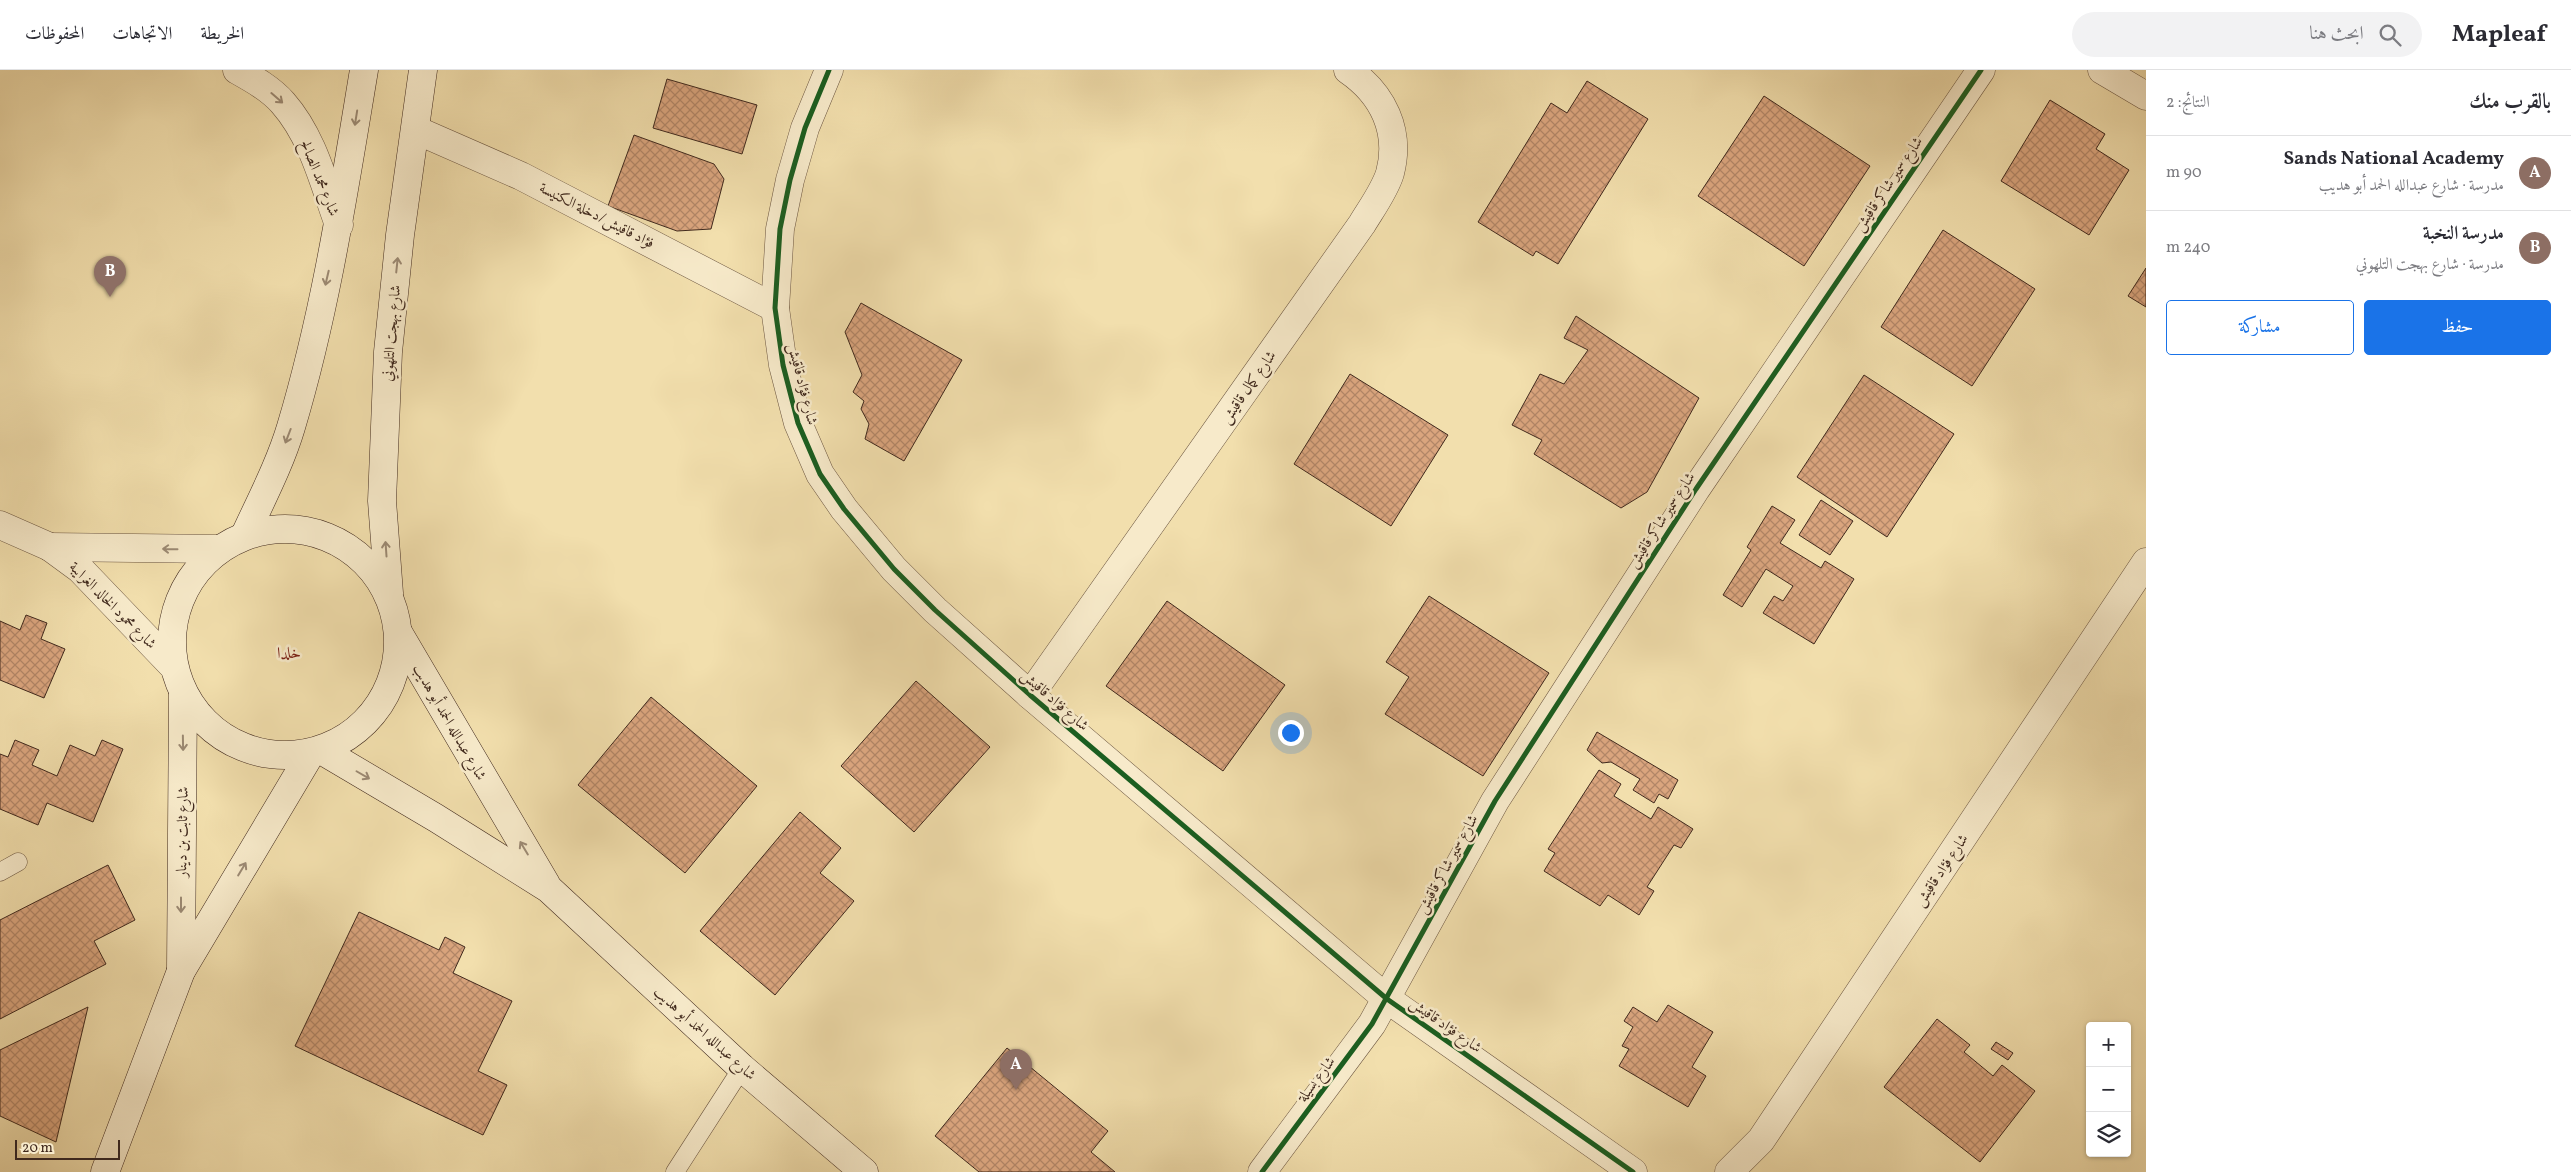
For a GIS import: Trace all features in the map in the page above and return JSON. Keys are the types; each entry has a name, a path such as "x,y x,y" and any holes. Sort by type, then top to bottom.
{"street":[{"name":"شارع محمد الصالح","path":"237,70 259,82 283,103 312,152 339,225"},
{"path":"245,535 271,479 291,428 339,225 364,70"},
{"name":"شارع بهجت التلهوني","path":"390,598 382,501 388,352 400,235 423,70"},
{"name":"شارع فؤاد قاقيش","path":"829,70 805,128 790,180 780,230 775,308 783,365 798,423 820,474 844,509 894,568 935,610 1030,695 1387,999 1633,1172"},
{"name":"شارع كمال قاقيش","path":"1030,695 1362,224 1390,175 1395,140 1382,103 1348,70"},
{"name":"شارع سمير شاكر قاقيش","path":"1387,999 1500,793 1696,489 1981,70"},
{"path":"2102,70 2146,96"},
{"name":"فؤاد قاقيش/دخلة الكنيسة","path":"416,130 521,176 775,308"},
{"name":"شارع محمود الخالد الغرايبة","path":"0,525 50,547 80,569 173,666"},
{"path":"279,528 314,531 346,545 371,568 390,598 398,632 395,670 380,704 354,732 316,752 273,756 236,746 205,724 183,694 173,666 171,633 178,601 194,572 218,549 245,535 279,528"},
{"name":"شارع محمود الخالد الغرايبة","path":"50,547 218,549"},
{"name":"شارع فؤاد قاقيش","path":"1729,1172 1761,1140 2146,562"},
{"name":"شارع عبدالله الحمد أبو هديب","path":"398,632 549,890"},
{"name":"شارع ثابت بن دينار","path":"181,971 183,694"},
{"name":"شارع عبدالله الحمد أبو هديب","path":"316,752 436,818 549,890 742,1068 864,1172"},
{"name":"شارع ثابت بن دينار","path":"105,1172 181,971 316,752"},
{"name":"شارع بسيلة","path":"1262,1172 1352,1053 1387,999"}],"lane":[{"path":"0,872 18,862"},
{"path":"675,1172 742,1068"}],"building":[{"path":"667,79 757,105 742,154 653,128"},
{"path":"1587,81 1648,119 1558,264 1536,251 1533,256 1478,222 1551,103 1567,113"},
{"path":"1764,96 1870,166 1804,266 1698,196"},
{"path":"2050,100 2105,134 2096,149 2129,170 2089,235 2001,181"},
{"path":"634,135 714,164 724,179 711,229 677,231 608,206"},
{"path":"1943,230 2035,289 1972,386 1881,327"},
{"path":"2146,268 2146,307 2128,296"},
{"path":"861,303 962,360 904,461 865,439 869,424 861,409 864,401 853,392 862,375 845,332"},
{"path":"1576,316 1699,398 1647,492 1621,508 1534,454 1542,440 1512,425 1540,374 1564,384 1588,350 1564,338"},
{"path":"1350,374 1448,435 1391,526 1294,464"},
{"path":"1864,375 1954,434 1887,537 1797,477"},
{"path":"1821,500 1853,521 1830,555 1799,535"},
{"path":"1772,506 1795,520 1780,543 1821,568 1825,561 1854,579 1814,644 1763,613 1774,596 1783,601 1793,586 1766,569 1742,607 1723,595 1751,550 1747,547"},
{"path":"1429,596 1549,673 1483,776 1385,714 1409,677 1386,662"},
{"path":"1167,601 1285,685 1223,771 1106,686"},
{"path":"26,615 47,623 41,639 65,649 44,698 0,680 0,621 20,630"},
{"path":"916,681 990,747 914,832 841,766"},
{"path":"651,697 757,786 685,873 578,785"},
{"path":"1597,732 1678,780 1668,799 1659,794 1654,803 1633,790 1640,779 1611,762 1602,763 1587,750"},
{"path":"15,740 39,750 32,765 57,776 70,745 95,756 102,740 123,749 93,822 47,803 38,825 0,809 0,754 8,757"},
{"path":"1599,770 1621,784 1614,796 1651,819 1658,807 1693,829 1681,848 1674,845 1647,887 1654,891 1639,915 1608,895 1600,906 1544,871 1555,853 1548,849"},
{"path":"800,812 841,848 820,873 854,901 775,995 700,931"},
{"path":"108,865 135,920 94,941 106,964 0,1019 0,920"},
{"path":"359,912 439,950 445,937 465,947 453,973 512,1001 478,1071 507,1085 483,1135 295,1046"},
{"path":"1668,1005 1713,1032 1692,1067 1706,1076 1688,1107 1619,1066 1629,1049 1622,1046 1633,1027 1624,1021 1633,1007 1657,1022"},
{"path":"88,1007 56,1142 0,1116 0,1050"},
{"path":"1937,1019 1970,1045 1964,1052 1993,1076 2002,1065 2035,1091 1980,1162 1884,1087"},
{"path":"1996,1042 2013,1053 2008,1060 1991,1049"},
{"path":"1007,1048 1108,1131 1091,1152 1115,1172 979,1172 935,1136"}],"cycle path":[{"path":"829,70 805,128 790,180 780,229 775,308 783,365 798,423 820,474 844,509 894,569 935,610 1030,695 1387,999 1633,1172"},
{"path":"1262,1172 1372,1024 1495,801 1696,489 1981,70"}],"place":[{"name":"مدرسة النخبة","path":"110,297"},
{"name":"Sands National Academy","path":"1016,1090"}],"district":[{"name":"خلدا","path":"289,652"}]}
